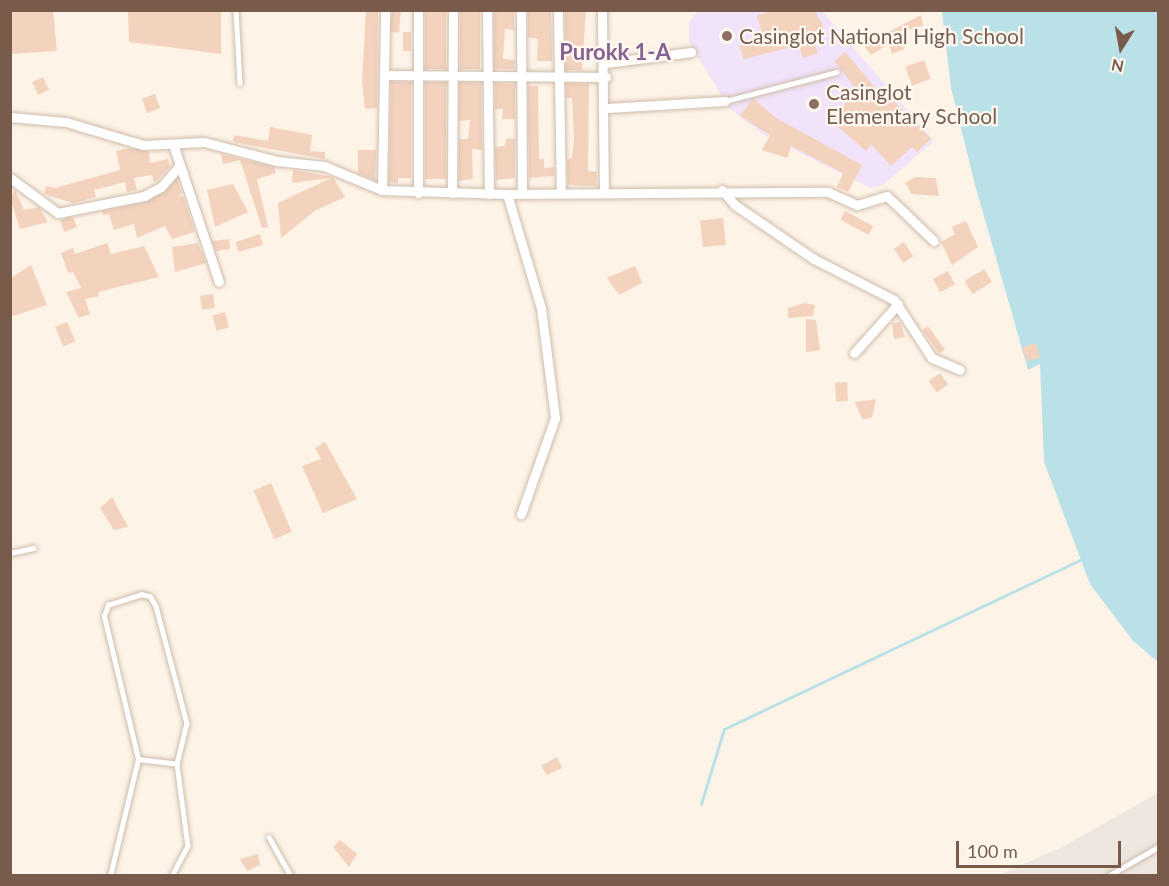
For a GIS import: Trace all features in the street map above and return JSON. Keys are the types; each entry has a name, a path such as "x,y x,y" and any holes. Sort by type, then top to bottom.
{"street":[{"path":"382,190 385,10"},
{"path":"418,10 418,193"},
{"path":"452,193 453,10"},
{"path":"487,10 489,194"},
{"path":"521,10 522,193"},
{"path":"558,10 557,77 561,193"},
{"path":"602,10 606,63 604,191"},
{"path":"606,63 691,52"},
{"path":"384,75 606,77"},
{"path":"606,108 725,101"},
{"path":"10,117 59,120 142,145 174,147 204,142 285,162 324,166 382,190 489,194 722,190 828,192 856,204 887,196 934,241"},
{"path":"174,147 219,282"},
{"path":"10,178 58,213 144,196 161,186 179,166"},
{"path":"722,190 735,205 814,259 898,304 932,358 960,370"},
{"path":"507,194 541,308 555,418 521,514"},
{"path":"854,353 898,304"}],"lane":[{"path":"236,10 240,83"},
{"path":"725,101 836,72"},
{"path":"10,553 33,548"},
{"path":"110,876 138,759 104,616 108,604 141,594 150,596 156,606 187,723 177,764 188,846 172,876"},
{"path":"138,759 177,764"},
{"path":"269,837 291,876"},
{"path":"1108,876 1158,847"},
{"path":"1118,869 1122,876"}],"shaded area":[{"name":"Casinglot Elementary School","path":"697,11 822,11 934,141 883,185 870,188 764,135 729,108 689,42 689,22"},
{"path":"1158,793 1158,875 997,876 1064,846"}],"water":[{"path":"942,11 1158,11 1158,662 1133,641 1090,584 1044,462 1040,364 1028,370 975,185 951,88"}],"building":[{"path":"10,10 53,10 57,51 10,54"},
{"path":"128,10 221,10 221,54 129,42"},
{"path":"366,10 378,11 377,108 365,109 362,82"},
{"path":"425,10 446,10 446,69 425,69"},
{"path":"460,10 480,10 480,69 460,69"},
{"path":"494,10 514,10 514,30 505,29 503,59 515,60 514,69 494,69"},
{"path":"528,10 551,10 552,61 537,61 538,39 528,37"},
{"path":"565,10 586,10 582,70 566,70"},
{"path":"774,10 814,10 824,27 812,36 818,53 803,58 799,45 744,59 739,46 763,37 757,16"},
{"path":"392,11 401,12 399,33 390,32"},
{"path":"921,15 923,26 898,32 904,49 892,54 889,44 871,55 864,45"},
{"path":"403,32 411,32 411,51 403,51"},
{"path":"845,52 889,104 893,100 931,139 917,152 912,147 891,166 871,144 866,151 831,121 857,90 834,61"},
{"path":"924,60 931,79 912,86 905,67"},
{"path":"43,77 49,90 38,95 32,82"},
{"path":"391,82 411,82 411,178 398,178 398,183 389,182"},
{"path":"425,82 446,82 446,179 425,179"},
{"path":"459,82 481,83 482,150 472,149 473,179 459,181 459,139 468,139 470,120 459,121"},
{"path":"495,83 515,84 515,119 502,119 503,109 495,109"},
{"path":"566,83 589,84 588,171 597,172 596,186 568,185 567,159 572,158 574,139 572,98 566,98"},
{"path":"528,86 538,86 539,159 544,159 544,168 554,167 554,176 529,178"},
{"path":"155,94 160,108 147,113 142,99"},
{"path":"753,98 776,118 862,165 848,192 837,187 843,173 791,146 787,158 762,150 770,135 740,116"},
{"path":"270,127 312,135 310,151 325,152 325,159 233,142 234,135 268,141"},
{"path":"506,138 515,139 515,178 496,180 495,147 505,146"},
{"path":"130,148 149,151 150,163 168,159 170,167 154,183 152,175 134,178 137,190 127,192 125,182 94,190 96,197 73,203 44,194 46,186 55,188 120,170 116,151"},
{"path":"358,150 376,150 375,180 358,173"},
{"path":"221,154 274,167 276,173 257,179 268,227 262,228 240,160 223,164"},
{"path":"293,170 333,177 345,197 316,210 281,238 278,203 331,178 292,183"},
{"path":"915,177 936,178 939,196 912,194 905,183"},
{"path":"177,178 182,194 178,196 183,196 195,232 172,239 165,226 137,238 134,224 114,230 109,214 103,215 102,211 147,202"},
{"path":"233,184 248,212 215,227 207,190"},
{"path":"15,190 24,210 39,207 48,222 20,229 10,198"},
{"path":"845,211 873,226 869,235 840,220"},
{"path":"73,217 77,227 64,232 60,220"},
{"path":"723,218 726,245 703,247 700,220"},
{"path":"966,221 978,247 952,265 941,242 955,234 952,227"},
{"path":"260,234 263,245 238,252 236,242"},
{"path":"229,239 230,249 216,251 212,241"},
{"path":"904,242 913,256 903,263 894,249"},
{"path":"107,243 111,254 144,246 159,277 98,292 99,296 85,299 90,314 79,318 66,292 81,288 73,272 68,273 61,253 73,248 75,254"},
{"path":"198,243 206,263 175,272 172,247"},
{"path":"31,265 47,305 10,317 10,279"},
{"path":"635,266 642,283 619,295 607,278"},
{"path":"984,269 992,282 972,294 964,281"},
{"path":"948,271 955,284 940,292 933,279"},
{"path":"213,294 215,308 202,310 200,296"},
{"path":"805,303 815,305 813,316 788,318 788,308"},
{"path":"225,312 229,328 216,331 212,315"},
{"path":"806,319 816,320 820,350 806,352"},
{"path":"67,322 75,341 63,346 55,327"},
{"path":"900,322 905,337 894,339 892,323"},
{"path":"928,326 945,349 939,354 922,330"},
{"path":"1036,343 1040,357 1027,361 1023,347"},
{"path":"940,373 948,384 937,393 929,381"},
{"path":"847,382 848,401 836,402 835,383"},
{"path":"876,399 872,418 862,419 855,402"},
{"path":"325,442 357,499 323,513 302,466 321,459 315,448"},
{"path":"271,483 292,532 274,539 254,490"},
{"path":"112,497 128,527 114,530 100,508"},
{"path":"557,757 562,768 547,775 541,766"},
{"path":"340,840 357,854 349,867 333,847"},
{"path":"258,854 260,865 247,871 240,859"}],"waterway":[{"path":"701,804 724,729 1080,560"}],"place":[{"name":"Casinglot National High School","path":"727,36"},
{"name":"Casinglot Elementary School","path":"814,104"}],"district":[{"name":"Purokk 1-A","path":"615,52"}]}
